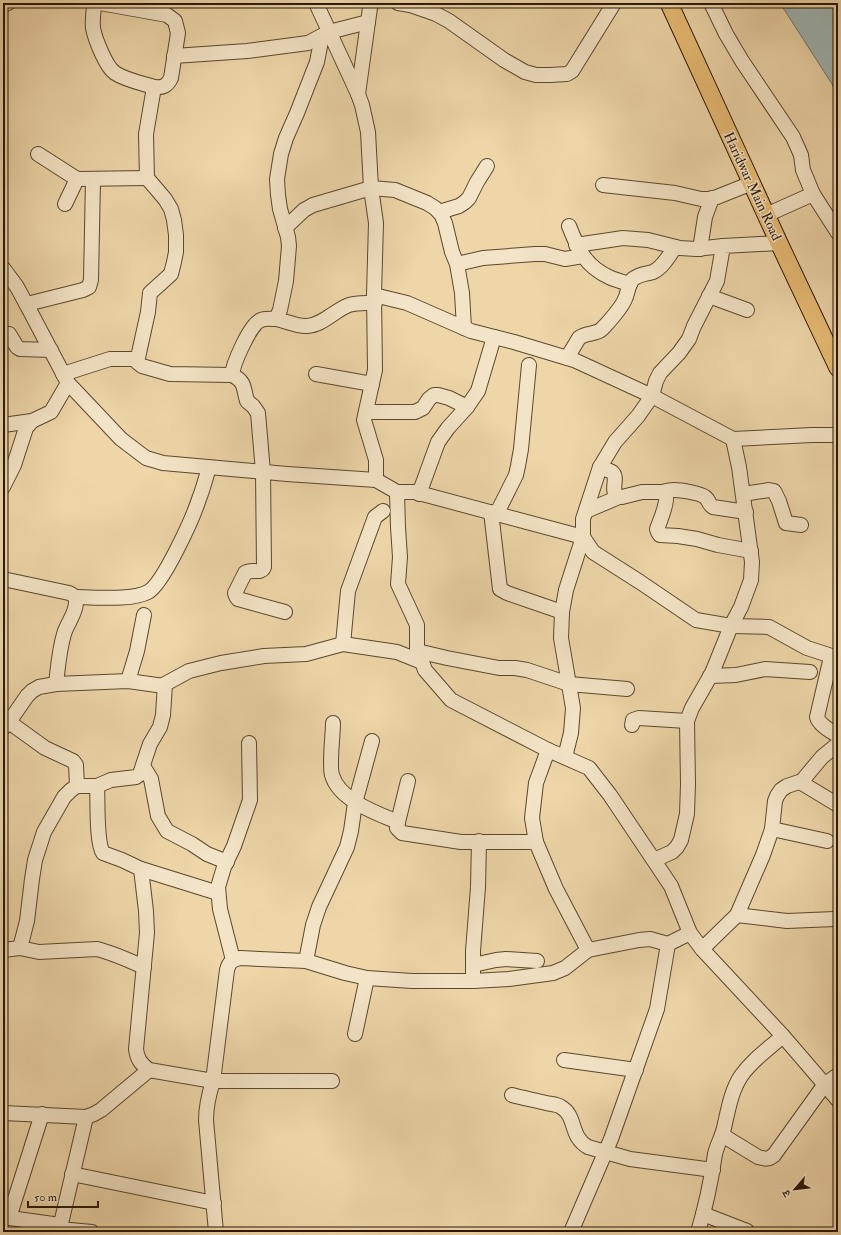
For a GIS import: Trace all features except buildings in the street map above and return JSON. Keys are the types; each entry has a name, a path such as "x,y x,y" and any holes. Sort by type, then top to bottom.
{"main road":[{"name":"Haridwar Main Road","path":"669,3 838,368"}],"street":[{"path":"3,5 8,3"},
{"path":"94,3 94,28 103,55 112,70 123,76 154,86 160,87 167,84 171,78 178,33 177,26 173,18 167,15 100,3"},
{"path":"316,3 325,34 358,94 368,132 371,188 376,222 376,370 364,420 376,460 376,480"},
{"path":"358,94 370,8 372,3"},
{"path":"398,3 436,14 449,21 504,60 525,72 546,76 567,74 572,71 614,3"},
{"path":"711,3 726,34 742,61 793,137 801,155 804,170 813,194 838,233"},
{"path":"174,56 247,51 308,43 325,34 368,22"},
{"path":"276,319 280,310 286,281 289,246 280,209 277,179 281,154 317,62 325,34"},
{"path":"154,86 146,134 147,178 165,198 170,209 175,227 176,252 171,274 150,293 148,312 137,359 139,364 142,366 170,374 232,375 240,379 242,382 245,388 247,401 258,413 263,472 264,567 261,571 248,571 245,573 236,596 238,599 285,612"},
{"path":"38,154 77,179 147,178"},
{"path":"439,212 459,206 465,202 469,198 487,166"},
{"path":"66,204 77,179"},
{"path":"27,304 83,290 89,287 91,280 93,179"},
{"path":"603,185 675,193 701,199 712,198 728,193 752,183"},
{"path":"285,228 304,210 313,205 371,188 391,190 402,193 435,208 441,214 445,224 452,252 457,264 462,293 464,328"},
{"path":"766,215 813,194"},
{"path":"700,249 705,218 712,198"},
{"path":"569,226 580,251 598,270 609,277 630,284"},
{"path":"457,264 483,258 535,254 545,254 565,259 580,251 623,238 648,240 675,247 700,249 723,246 779,243"},
{"path":"565,757 572,733 573,708 561,638 562,612 566,590 583,537 583,519 600,467 616,442 638,416 652,396 660,373 685,346 717,281 723,246"},
{"path":"567,358 582,335 599,331 606,324 625,301 631,282 637,276 658,268 663,264 675,247"},
{"path":"3,268 27,304 66,379 121,439 146,458 163,463 376,480 397,492 419,494 583,537 593,552 696,620 731,626 769,627 807,648 835,657 817,717 820,723 838,736"},
{"path":"710,296 747,310"},
{"path":"232,375 233,367 249,334 256,323 261,320 276,319 302,326 308,326 315,324 350,304 375,299 407,303 471,331 574,360 652,396 733,439 838,435"},
{"path":"3,334 9,334 17,347 20,349 51,350"},
{"path":"419,494 438,442 448,428 467,407 481,386 494,337"},
{"path":"3,425 32,421 51,412 66,379 110,359 137,359"},
{"path":"529,365 518,466 516,474 494,513 500,589 507,593 562,612"},
{"path":"316,374 372,384"},
{"path":"366,412 416,412 423,408 429,399 434,395 449,398 467,407"},
{"path":"4,483 14,465 26,428 32,421"},
{"path":"654,860 672,852 681,840 686,814 688,784 687,721 692,708 710,676 731,626 741,607 751,580 751,551 739,467 733,439"},
{"path":"3,580 69,593 73,594 75,597 130,597 141,595 153,588 163,575 186,531 199,500 209,467"},
{"path":"600,467 613,474 615,478 614,493 619,497"},
{"path":"586,511 619,497 642,492 662,492 674,490 703,496 713,507 746,512"},
{"path":"743,494 769,490 774,491 786,523 801,525"},
{"path":"397,492 400,557 398,584 417,626 420,656 425,670 451,700 548,750 589,768 610,795 671,886 690,933 702,949 783,1036 838,1100"},
{"path":"662,492 666,500 657,529 660,535 697,539 718,545 751,551"},
{"path":"343,644 348,591 375,517 383,511"},
{"path":"56,684 61,646 66,628 76,606 75,597"},
{"path":"128,681 137,651 144,615"},
{"path":"20,948 28,921 35,860 44,832 64,797 76,786 97,786 111,780 138,776 144,766 150,744 160,727 165,699 164,686 172,679 203,667 221,663 264,656 306,654 343,644 420,656 447,658 499,668 523,669 569,684 627,689"},
{"path":"710,676 736,675 765,669 810,672"},
{"path":"76,786 76,765 73,761 45,748 6,725 32,691 39,687 56,684 128,681 164,686"},
{"path":"632,725 633,720 639,718 687,721"},
{"path":"333,723 331,775 338,787 355,803 398,822"},
{"path":"306,961 313,925 319,907 347,847 355,803 372,741"},
{"path":"233,960 220,909 218,886 250,800 249,743"},
{"path":"702,949 737,915 763,855 772,829 775,801 777,796 781,790 787,786 800,782 805,778 822,756 838,744"},
{"path":"548,750 536,783 532,818 536,842 556,889 588,950"},
{"path":"144,766 151,779 158,816 167,831 207,854 227,862"},
{"path":"408,781 397,828 402,833 461,842 536,842"},
{"path":"800,782 838,805"},
{"path":"97,786 98,821 101,848 105,854 140,869 218,893"},
{"path":"772,829 826,841"},
{"path":"473,980 479,842"},
{"path":"140,869 146,911 147,934 136,1049 137,1057 142,1065 149,1070 212,1081 332,1081"},
{"path":"737,915 787,921 835,919"},
{"path":"216,1232 206,1109 212,1081 227,970 233,960 240,958 306,961 367,978 412,981 509,979 553,973 565,968 588,950 650,939 668,944 690,933"},
{"path":"571,1232 611,1139 657,1009 668,944"},
{"path":"3,950 20,948 39,952 96,949 120,956 144,967"},
{"path":"473,966 506,959 537,961"},
{"path":"355,1034 367,978"},
{"path":"698,1232 704,1214 716,1153 736,1085 754,1060 783,1036"},
{"path":"564,1060 636,1070"},
{"path":"3,1113 86,1117 101,1110 149,1070"},
{"path":"722,1135 758,1157 764,1159 770,1158 782,1145 825,1084 838,1075"},
{"path":"512,1095 560,1106 567,1112 571,1119 578,1139 582,1144 588,1147 630,1159 713,1170"},
{"path":"42,1114 6,1217 59,1229 92,1232"},
{"path":"59,1229 86,1117"},
{"path":"72,1174 214,1203"},
{"path":"704,1214 747,1231"}],"water":[{"path":"780,3 838,3 838,99 832,84"}]}
